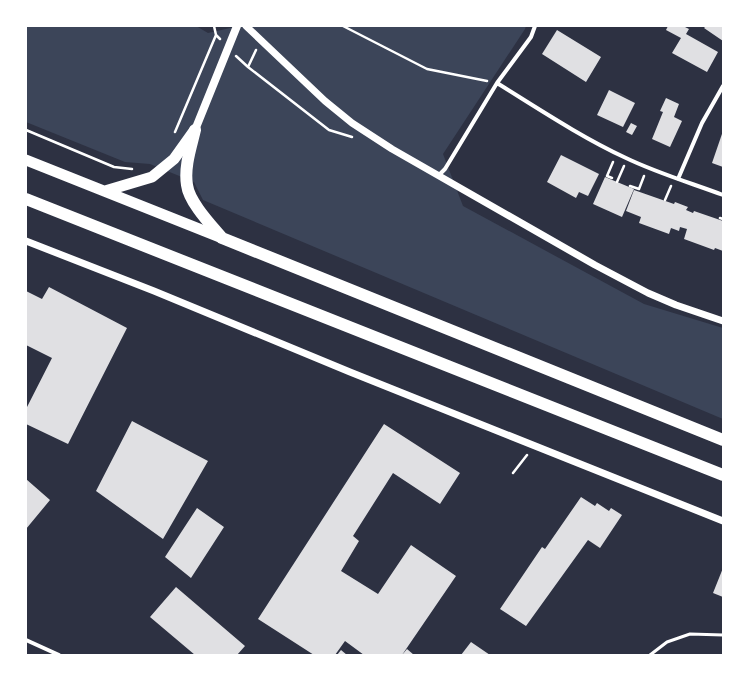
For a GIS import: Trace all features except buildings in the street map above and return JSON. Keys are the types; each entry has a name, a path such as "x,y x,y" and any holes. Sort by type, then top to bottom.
{"highway":[{"path":"106,191 152,177 174,160 195,130"},
{"path":"195,130 187,167 187,186 195,204 222,238"},
{"path":"26,160 723,440"},
{"path":"26,199 723,475"}],"main road":[{"path":"195,130 237,26"}],"street":[{"path":"246,26 308,86 352,123 392,149 595,265 648,293 676,305 723,321"},
{"path":"438,176 445,169 497,83 531,37 535,26"},
{"path":"497,83 576,132 627,159 723,195"},
{"path":"676,178 702,123 723,86"},
{"path":"26,241 154,291 350,372 723,521"},
{"path":"26,640 59,655"}],"lane":[{"path":"650,655 667,642 690,634 723,635"}],"path":[{"path":"174,136 216,35 214,26"},
{"path":"343,26 427,69 497,83"},
{"path":"248,67 329,130 357,139"},
{"path":"26,130 114,167 136,169"},
{"path":"612,178 607,176 617,154"},
{"path":"617,182 627,159"},
{"path":"630,186 639,189 648,168"},
{"path":"665,200 676,178"},
{"path":"513,473 527,455"}],"shaded area":[{"path":"26,26 196,26 208,33 239,26 526,26 443,154 463,206 644,304 723,328 723,419 203,200 194,182 150,164 125,162 26,122"}]}
